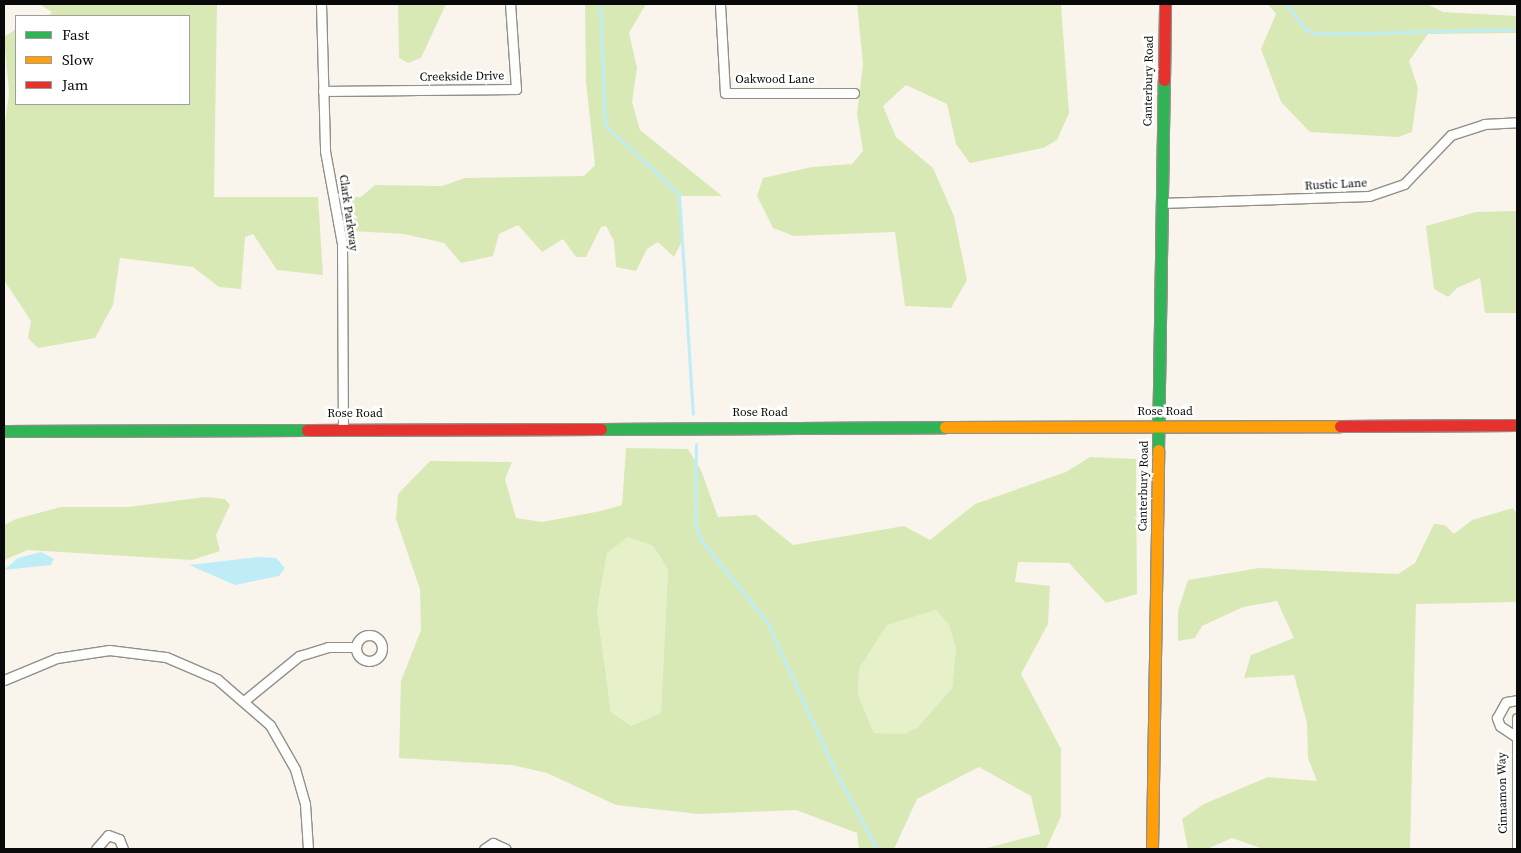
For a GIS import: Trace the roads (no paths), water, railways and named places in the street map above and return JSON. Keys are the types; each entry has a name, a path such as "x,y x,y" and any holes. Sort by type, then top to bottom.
{"street":[{"name":"Clark Parkway","path":"321,4 325,151 342,244 343,427"},
{"name":"Creekside Drive","path":"323,91 516,89 510,4"},
{"name":"Oakwood Lane","path":"720,4 725,93 854,93"},
{"name":"Canterbury Road","path":"1152,849 1164,4"},
{"name":"Rustic Lane","path":"1161,203 1369,196 1404,184 1452,134 1484,124 1517,122"},
{"name":"Rose Road","path":"4,431 343,427 1517,425"},
{"path":"245,700 299,656 328,646 355,647"},
{"path":"4,680 57,658 122,650 177,660 217,679 245,700 270,725 295,769 305,804 308,849"},
{"name":"Cinnamon Way","path":"1515,736 1500,726 1497,718 1506,702 1517,700"},
{"name":"Cinnamon Way","path":"1517,718 1515,736 1517,849"},
{"path":"96,849 108,835 119,839 122,849"},
{"path":"484,849 493,843 506,849"}],"water":[{"path":"41,552 54,559 51,565 4,570 18,558"},
{"path":"258,557 276,558 285,568 279,576 235,585 189,565"}],"waterway":[{"path":"600,4 605,125 679,194 693,414"},
{"path":"1286,4 1306,30 1319,34 1517,29"},
{"path":"696,444 695,521 700,539 767,622 834,769 877,849"}]}
